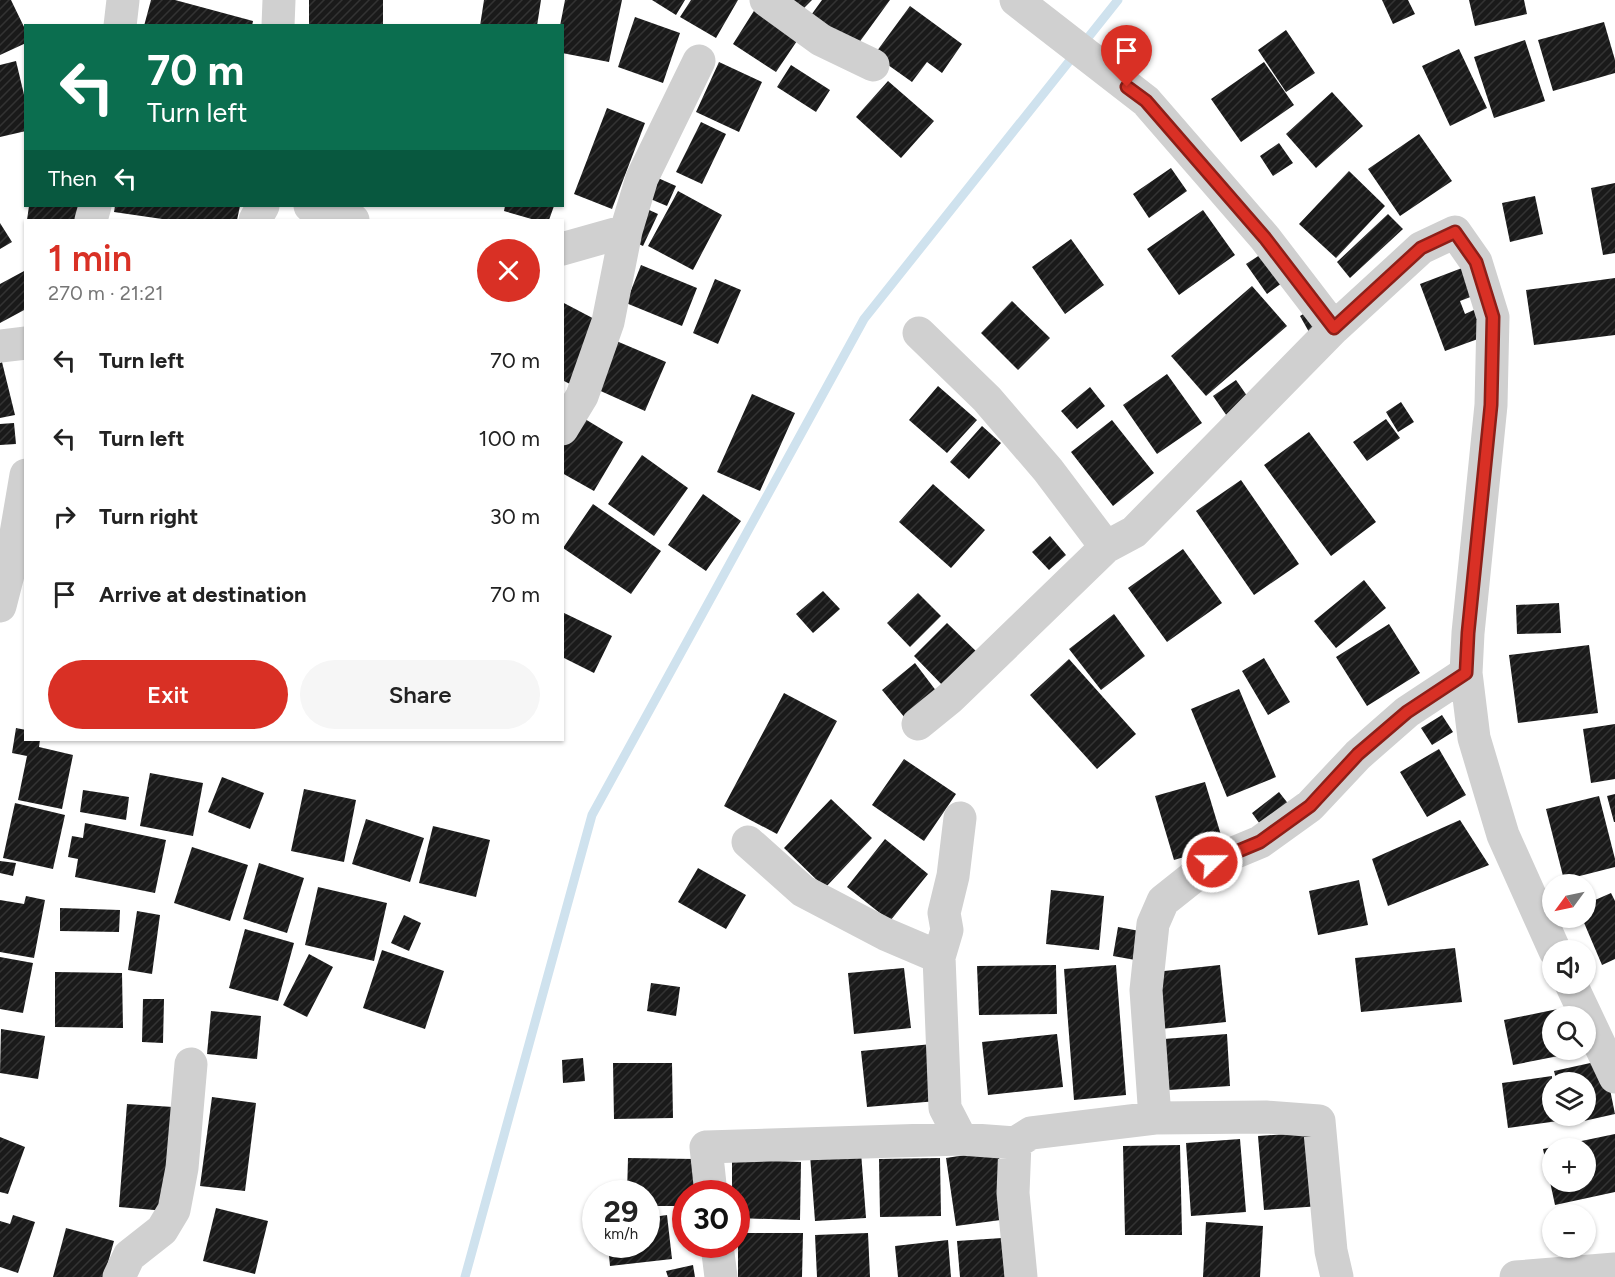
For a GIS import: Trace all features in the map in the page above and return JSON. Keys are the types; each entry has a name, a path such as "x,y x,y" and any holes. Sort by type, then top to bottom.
{"street":[{"path":"120,24 123,0"},
{"path":"278,24 279,0"},
{"path":"766,0 821,40 873,65"},
{"path":"1016,0 1146,101 1265,238 1334,328"},
{"path":"564,426 582,396 608,322 626,231 642,178 699,61"},
{"path":"313,207 350,219"},
{"path":"564,248 626,231"},
{"path":"918,724 950,698 1106,547 1134,532 1334,328 1421,248 1455,232 1476,262 1493,317 1491,405 1466,673 1474,738 1503,835 1550,940"},
{"path":"919,333 987,399 1048,470 1106,547"},
{"path":"0,346 24,343"},
{"path":"0,606 12,563 24,488"},
{"path":"1155,1118 1146,990 1153,924 1163,901 1212,862 1260,842 1310,806 1358,754 1407,712 1466,673"},
{"path":"960,818 953,876 944,913 947,930 939,957 945,1108 961,1139"},
{"path":"748,842 803,891 885,934 939,957"},
{"path":"1576,994 1615,1077"},
{"path":"119,1277 129,1256 162,1230 174,1210 182,1168 191,1064"},
{"path":"710,1180 706,1147 961,1139 1015,1143 1031,1133 1155,1118 1266,1117 1319,1120 1331,1251 1336,1277"},
{"path":"1015,1143 1013,1193 1021,1277"},
{"path":"719,1258 721,1277"},
{"path":"1516,1277 1615,1269"}],"building":[{"path":"0,0 11,0 24,27 24,44 0,55"},
{"path":"151,0 175,0 253,21 252,24 145,24"},
{"path":"309,0 383,0 383,24 309,24"},
{"path":"484,0 541,0 537,24 480,24"},
{"path":"565,0 622,0 609,62 564,53 564,24 560,24"},
{"path":"652,0 685,0 676,15"},
{"path":"691,0 738,0 716,38 680,17"},
{"path":"786,0 812,0 796,16"},
{"path":"822,0 890,0 853,51 809,18"},
{"path":"1382,0 1408,0 1415,14 1393,24"},
{"path":"1469,0 1524,0 1527,14 1475,26"},
{"path":"757,6 801,35 776,72 733,44"},
{"path":"910,6 962,44 942,73 927,62 912,82 874,55"},
{"path":"635,17 680,33 663,83 618,67"},
{"path":"1604,22 1615,60 1615,73 1553,91 1538,40"},
{"path":"1286,30 1315,73 1286,92 1258,50"},
{"path":"1525,40 1545,101 1494,118 1474,57"},
{"path":"1459,49 1487,108 1450,126 1422,66"},
{"path":"16,61 24,95 24,131 0,137 0,65"},
{"path":"719,62 762,82 739,132 696,112"},
{"path":"1264,62 1294,105 1241,142 1211,99"},
{"path":"791,65 830,90 816,112 777,87"},
{"path":"888,81 934,121 901,158 856,117"},
{"path":"1332,92 1363,126 1316,168 1286,134"},
{"path":"607,108 645,123 612,209 574,194"},
{"path":"701,122 726,134 702,184 676,172"},
{"path":"1419,134 1452,181 1400,216 1368,169"},
{"path":"1279,143 1293,163 1273,176 1260,156"},
{"path":"1171,168 1187,191 1149,218 1133,194"},
{"path":"1349,171 1385,206 1336,258 1299,224"},
{"path":"658,178 676,186 667,206 648,198"},
{"path":"1615,183 1615,253 1603,255 1591,188"},
{"path":"678,191 722,215 693,270 648,246"},
{"path":"1535,196 1543,234 1510,242 1502,203"},
{"path":"29,207 79,207 77,219 27,219"},
{"path":"115,207 240,207 237,219 162,219 114,212"},
{"path":"505,207 554,207 549,219 532,219 504,211"},
{"path":"647,209 658,214 643,246 632,241"},
{"path":"1203,210 1235,255 1179,295 1147,249"},
{"path":"1388,214 1403,229 1350,278 1337,262"},
{"path":"0,223 12,242 0,249"},
{"path":"1071,239 1104,285 1065,314 1032,267"},
{"path":"1266,251 1286,280 1267,294 1246,264"},
{"path":"641,265 697,288 682,326 626,303"},
{"path":"1462,268 1473,296 1460,301 1465,314 1476,309 1486,336 1445,351 1420,284"},
{"path":"24,271 24,310 0,323 0,284"},
{"path":"1615,278 1615,335 1534,345 1526,290"},
{"path":"715,279 741,290 718,344 693,333"},
{"path":"1252,286 1287,326 1206,396 1171,356"},
{"path":"1012,301 1050,338 1018,370 981,333"},
{"path":"564,303 602,323 570,384 564,381"},
{"path":"1312,309 1321,324 1309,332 1300,316"},
{"path":"614,340 666,362 645,411 594,388"},
{"path":"2,362 15,415 0,418 0,363"},
{"path":"1167,374 1202,423 1157,454 1123,405"},
{"path":"1236,380 1252,403 1229,419 1213,396"},
{"path":"938,386 977,420 947,453 909,420"},
{"path":"1090,387 1105,406 1077,429 1061,411"},
{"path":"752,394 795,413 760,491 717,472"},
{"path":"1401,402 1414,422 1398,432 1386,412"},
{"path":"580,416 623,442 594,491 564,474 564,442"},
{"path":"1386,419 1400,438 1367,461 1353,442"},
{"path":"1112,420 1154,473 1113,506 1071,452"},
{"path":"14,423 16,444 0,445 0,424"},
{"path":"982,426 1001,443 969,479 950,462"},
{"path":"1309,432 1376,522 1331,556 1264,465"},
{"path":"642,455 688,488 654,536 608,504"},
{"path":"1241,480 1299,564 1254,595 1196,511"},
{"path":"933,484 985,530 951,568 899,522"},
{"path":"703,494 741,521 706,571 668,545"},
{"path":"593,504 661,551 631,594 564,547"},
{"path":"1050,536 1066,555 1049,570 1032,552"},
{"path":"1183,549 1222,603 1167,642 1128,588"},
{"path":"1364,580 1386,608 1336,648 1314,621"},
{"path":"823,591 840,609 813,633 796,614"},
{"path":"918,593 941,616 910,647 887,623"},
{"path":"1559,603 1561,633 1517,634 1516,605"},
{"path":"564,613 612,636 594,673 564,658"},
{"path":"1114,614 1145,656 1101,690 1069,649"},
{"path":"947,623 981,656 947,690 914,656"},
{"path":"1389,624 1420,673 1367,706 1336,657"},
{"path":"1589,645 1598,713 1518,723 1509,655"},
{"path":"1264,658 1290,702 1268,715 1242,671"},
{"path":"1069,659 1136,734 1097,769 1030,695"},
{"path":"915,663 937,692 905,718 882,690"},
{"path":"1239,689 1276,777 1227,797 1191,709"},
{"path":"784,693 837,721 777,834 724,806"},
{"path":"1442,715 1453,732 1432,745 1421,728"},
{"path":"1615,724 1615,779 1591,783 1583,729"},
{"path":"16,728 24,730 24,741 40,741 39,747 73,755 62,809 18,800 27,756 12,753"},
{"path":"1439,749 1466,795 1427,817 1400,772"},
{"path":"904,759 956,794 924,841 872,805"},
{"path":"150,773 203,783 193,836 140,826"},
{"path":"222,777 264,793 250,829 208,812"},
{"path":"1205,782 1224,845 1174,860 1155,796"},
{"path":"304,789 356,800 344,862 291,851"},
{"path":"83,790 129,797 126,820 80,812"},
{"path":"1279,792 1290,806 1262,827 1252,813"},
{"path":"1615,794 1615,822 1614,822 1607,796"},
{"path":"1599,796 1615,867 1588,874 1562,874 1546,809"},
{"path":"831,799 872,838 825,888 784,848"},
{"path":"15,803 65,815 53,869 3,858"},
{"path":"366,819 424,838 410,882 352,864"},
{"path":"1460,820 1489,865 1388,906 1372,859"},
{"path":"85,823 166,840 155,893 75,877 78,859 68,857 72,836 83,838"},
{"path":"433,826 490,840 476,897 419,883"},
{"path":"885,839 928,874 890,921 847,887"},
{"path":"192,847 248,865 230,921 174,903"},
{"path":"0,861 16,863 13,876 0,873"},
{"path":"259,863 304,878 287,933 243,919"},
{"path":"698,868 746,895 726,929 678,902"},
{"path":"1359,880 1368,925 1318,935 1309,891"},
{"path":"318,887 387,903 374,961 305,945"},
{"path":"1051,890 1104,896 1099,950 1046,944"},
{"path":"1611,893 1615,901 1615,959 1602,965 1596,951 1596,940 1591,940 1586,928 1596,928 1596,900"},
{"path":"26,896 45,900 34,958 0,952 0,900 24,904"},
{"path":"60,908 120,910 119,932 60,931"},
{"path":"137,911 160,915 152,974 128,970"},
{"path":"404,915 421,923 409,951 391,943"},
{"path":"1118,927 1145,932 1141,961 1113,956"},
{"path":"245,929 294,943 278,1001 229,988"},
{"path":"1455,948 1462,1002 1361,1012 1355,958"},
{"path":"382,950 444,971 425,1029 363,1008"},
{"path":"309,954 333,967 307,1017 283,1005"},
{"path":"0,957 33,963 23,1013 0,1009"},
{"path":"1056,965 1057,1014 979,1015 977,966"},
{"path":"1116,965 1126,1095 1074,1100 1064,969"},
{"path":"1220,965 1226,1022 1161,1029 1155,972"},
{"path":"904,968 911,1028 854,1034 848,973"},
{"path":"55,972 122,973 123,1028 55,1027"},
{"path":"651,983 680,987 676,1016 647,1011"},
{"path":"143,999 164,999 163,1043 142,1042"},
{"path":"211,1011 261,1016 257,1059 207,1054"},
{"path":"1542,1012 1542,1059 1513,1065 1504,1020"},
{"path":"1,1029 45,1036 38,1079 0,1073"},
{"path":"1057,1034 1063,1087 988,1095 982,1042"},
{"path":"1227,1034 1230,1086 1168,1090 1164,1039"},
{"path":"932,1044 937,1101 867,1107 861,1051"},
{"path":"583,1058 585,1081 563,1083 562,1060"},
{"path":"1604,1060 1615,1114 1596,1118 1596,1072 1554,1071"},
{"path":"613,1063 672,1063 673,1118 614,1119"},
{"path":"1542,1077 1542,1123 1508,1128 1502,1083"},
{"path":"212,1097 256,1103 245,1191 200,1186"},
{"path":"127,1104 173,1107 166,1211 119,1207"},
{"path":"1315,1132 1321,1206 1264,1210 1258,1136"},
{"path":"1615,1134 1615,1192 1555,1204 1552,1192 1596,1192 1596,1138"},
{"path":"0,1137 25,1147 8,1194 0,1192"},
{"path":"1240,1139 1246,1212 1191,1216 1186,1143"},
{"path":"1180,1145 1182,1235 1125,1235 1123,1146"},
{"path":"998,1150 1008,1219 956,1226 946,1158"},
{"path":"861,1152 866,1218 815,1221 810,1155"},
{"path":"628,1158 695,1159 695,1180 672,1180 672,1206 660,1206 660,1180 627,1180"},
{"path":"940,1158 941,1216 880,1217 879,1159"},
{"path":"732,1160 801,1162 800,1220 750,1218 750,1180 732,1180"},
{"path":"216,1208 268,1221 255,1274 203,1261"},
{"path":"13,1215 35,1222 18,1273 0,1267 0,1221 10,1224"},
{"path":"667,1215 672,1259 610,1266 609,1258 660,1258 660,1216"},
{"path":"1206,1222 1263,1226 1260,1277 1203,1277"},
{"path":"66,1228 114,1241 104,1277 53,1277"},
{"path":"750,1233 803,1233 802,1277 738,1277 738,1258 750,1258"},
{"path":"868,1233 870,1277 817,1277 815,1235"},
{"path":"1002,1238 1005,1277 960,1277 957,1241"},
{"path":"948,1240 951,1277 898,1277 895,1246"},
{"path":"693,1265 695,1277 668,1277 666,1271"}],"waterway":[{"path":"465,1277 592,815 864,319 1118,0"}],"route":[{"path":"1127,87 1146,101 1265,238 1334,328 1421,248 1455,232 1476,262 1493,317 1491,405 1466,673 1407,712 1358,754 1310,806 1260,842 1212,862"}]}
